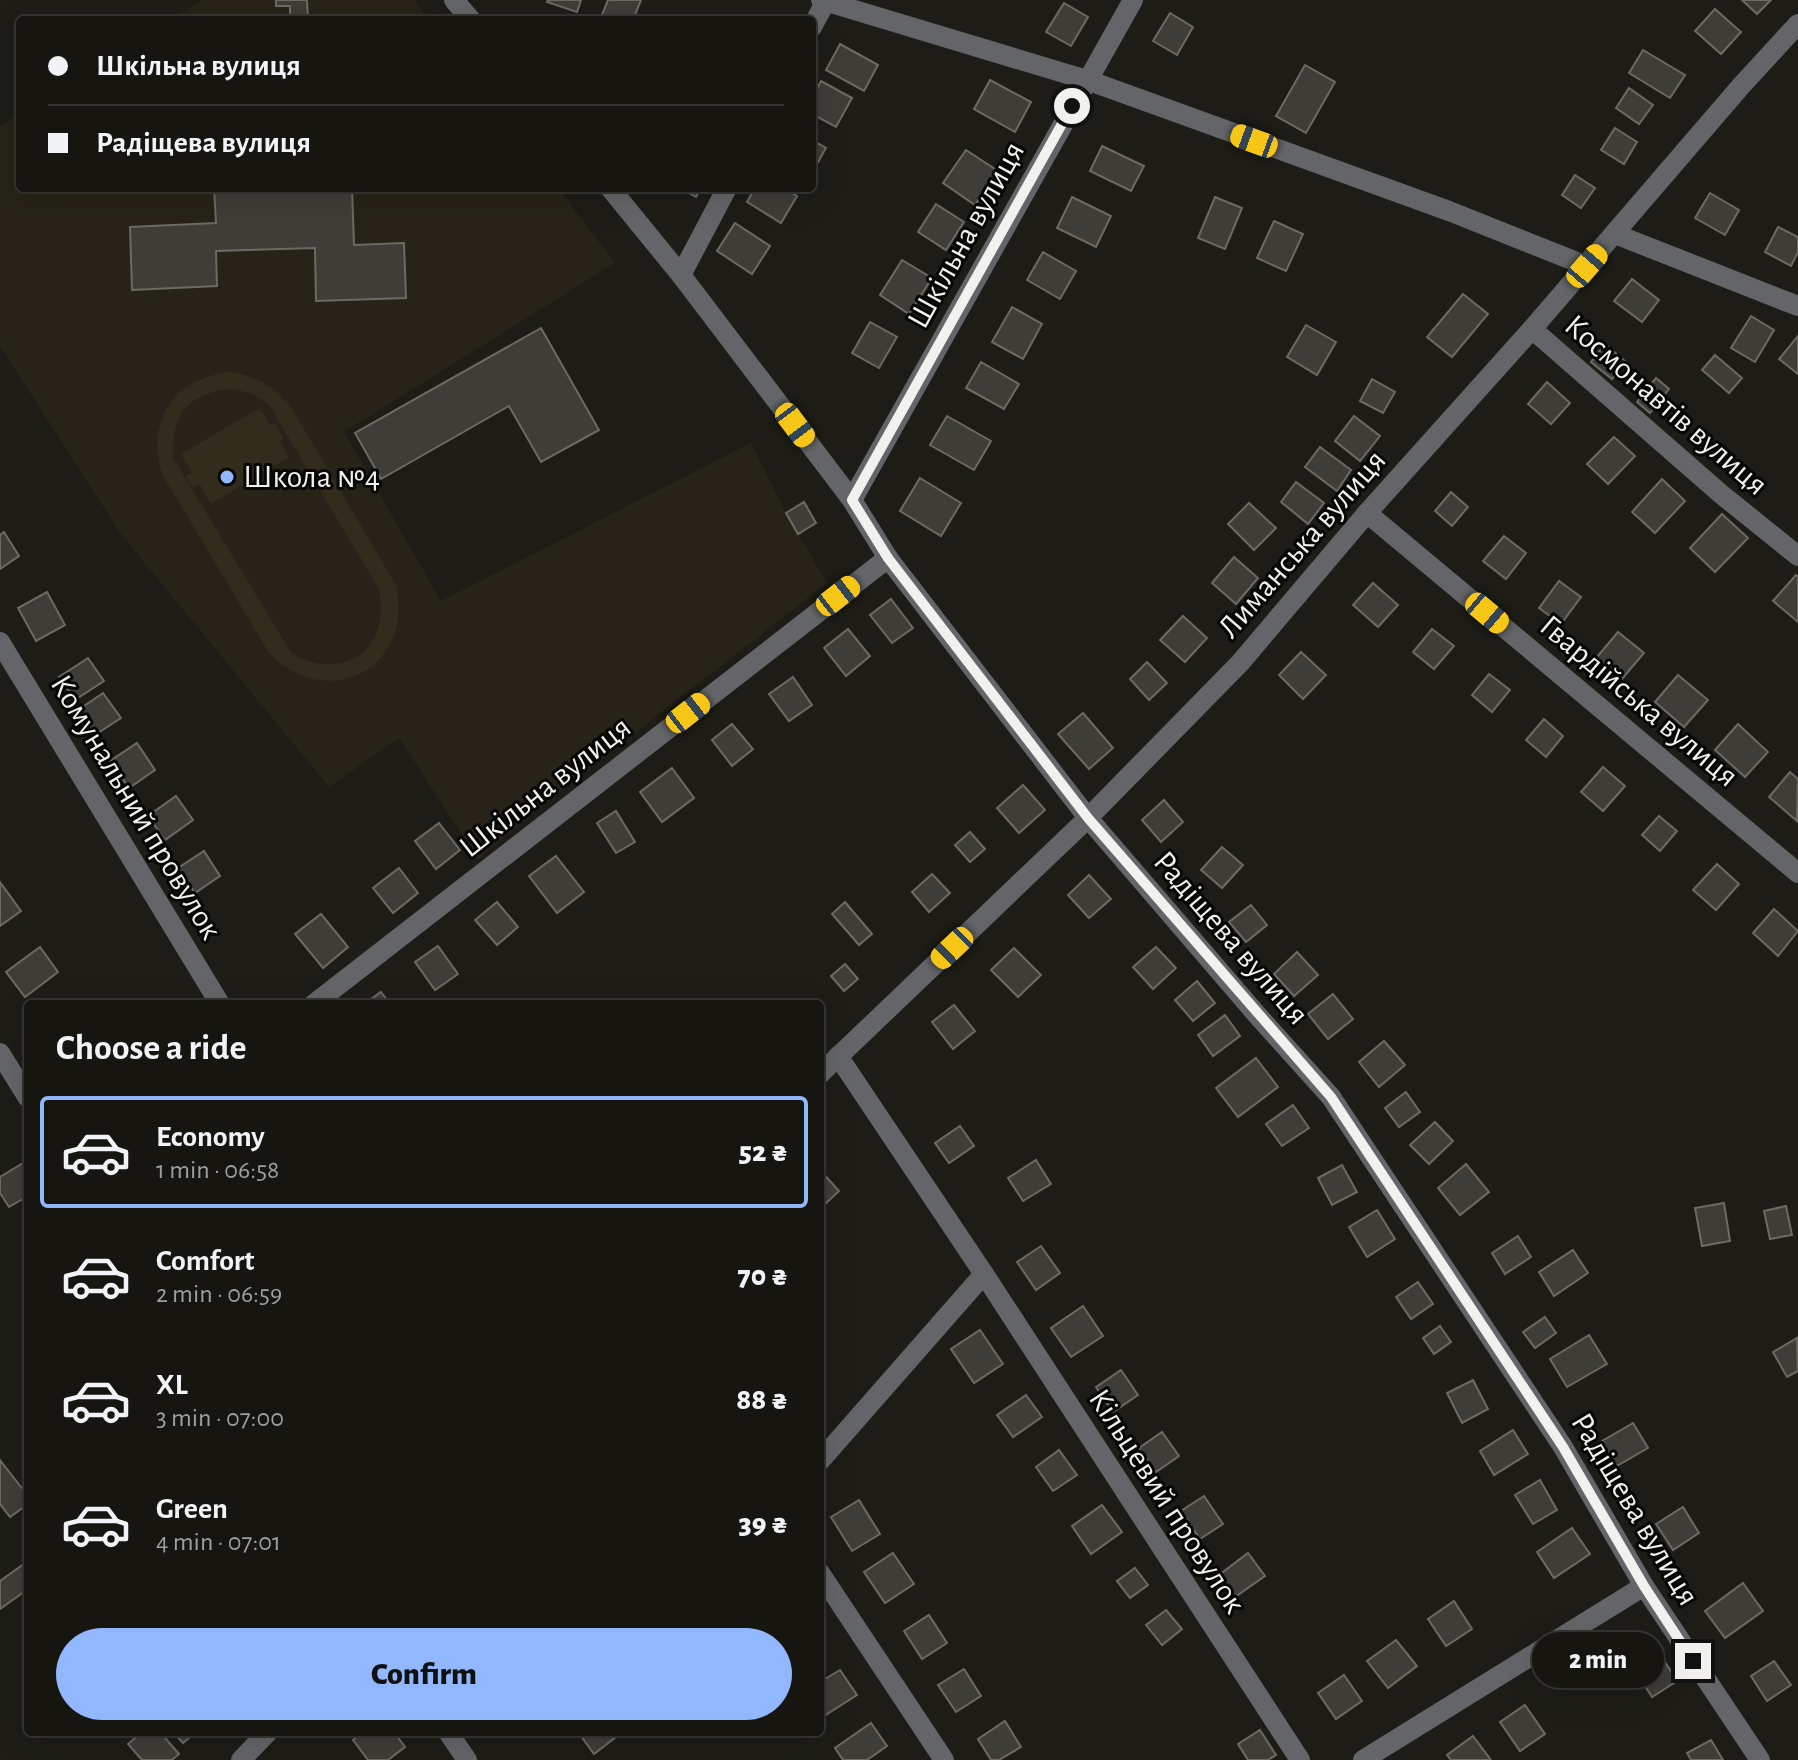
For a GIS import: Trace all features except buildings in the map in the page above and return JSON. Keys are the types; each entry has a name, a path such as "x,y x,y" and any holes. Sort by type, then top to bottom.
{"street":[{"path":"454,0 468,16"},
{"name":"Шкільна вулиця","path":"852,500 1133,0"},
{"path":"823,1 1087,80 1449,211 1587,266"},
{"name":"Лиманська вулиця","path":"824,1070 1088,818 1240,663 1367,513 1798,24"},
{"name":"Радіщева вулиця","path":"613,192 681,275 852,500 888,558 1088,818 1331,1097 1563,1447 1644,1586 1760,1760"},
{"path":"681,275 725,192"},
{"path":"1615,234 1798,306"},
{"name":"Космонавтів вулиця","path":"1532,329 1798,556"},
{"name":"Гвардійська вулиця","path":"1367,513 1798,873"},
{"name":"Шкільна вулиця","path":"319,1000 888,558"},
{"name":"Комунальний провулок","path":"0,642 218,1000"},
{"path":"0,1053 24,1092"},
{"name":"Кільцевий провулок","path":"838,1056 984,1274 1300,1760"},
{"path":"824,1456 984,1274"},
{"path":"824,1579 944,1760"},
{"path":"1363,1760 1644,1586"},
{"path":"241,1760 264,1736"},
{"path":"451,1736 467,1760"}],"shaded area":[{"path":"201,0 414,0 427,16 175,16"},
{"name":"Школа №4","path":"16,116 16,192 561,192 615,263 344,432 441,601 751,443 785,511 827,583 478,859 399,738 329,787 120,533 0,346 0,126"},
{"path":"230,372 248,376 263,382 290,405 396,585 398,614 392,639 380,659 362,673 340,680 316,680 292,671 269,653 162,474 158,454 161,419 179,393 210,376","holes":["234,389 253,394 269,405 378,587 381,609 378,627 371,643 346,662 311,662 291,653 174,459 173,443 179,418 194,400"]},
{"path":"260,408 270,425 275,423 284,439 280,442 289,457 211,504 200,485 193,488 186,476 192,472 181,454"}],"place":[{"name":"Школа №4","path":"227,477"}],"route":[{"path":"1072,106 852,500 888,558 1088,818 1331,1097 1563,1447 1644,1586 1693,1661"}]}
